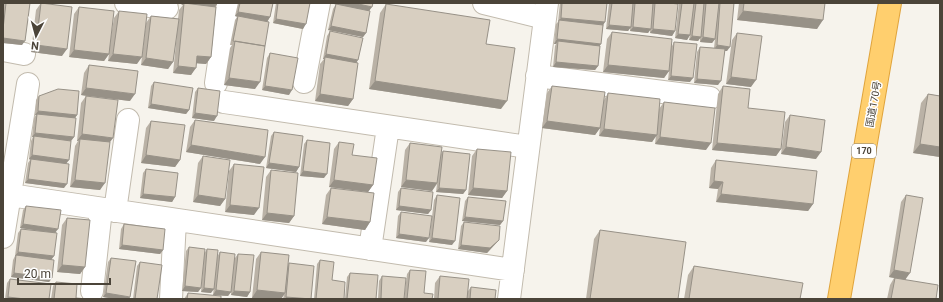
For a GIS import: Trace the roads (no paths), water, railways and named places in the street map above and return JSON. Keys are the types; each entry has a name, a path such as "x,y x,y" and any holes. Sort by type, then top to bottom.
{"highway":[{"name":"国道170号","path":"839,299 890,3"}],"street":[{"path":"126,3 167,8"},
{"path":"228,3 220,92 388,126 528,147"},
{"path":"304,82 319,3"},
{"path":"484,3 546,11 509,299"},
{"path":"3,50 24,54"},
{"path":"537,76 710,98"},
{"path":"3,237 28,84"},
{"path":"92,291 128,120"},
{"path":"370,249 388,126"},
{"path":"10,195 513,270"},
{"path":"171,299 175,220"}]}
